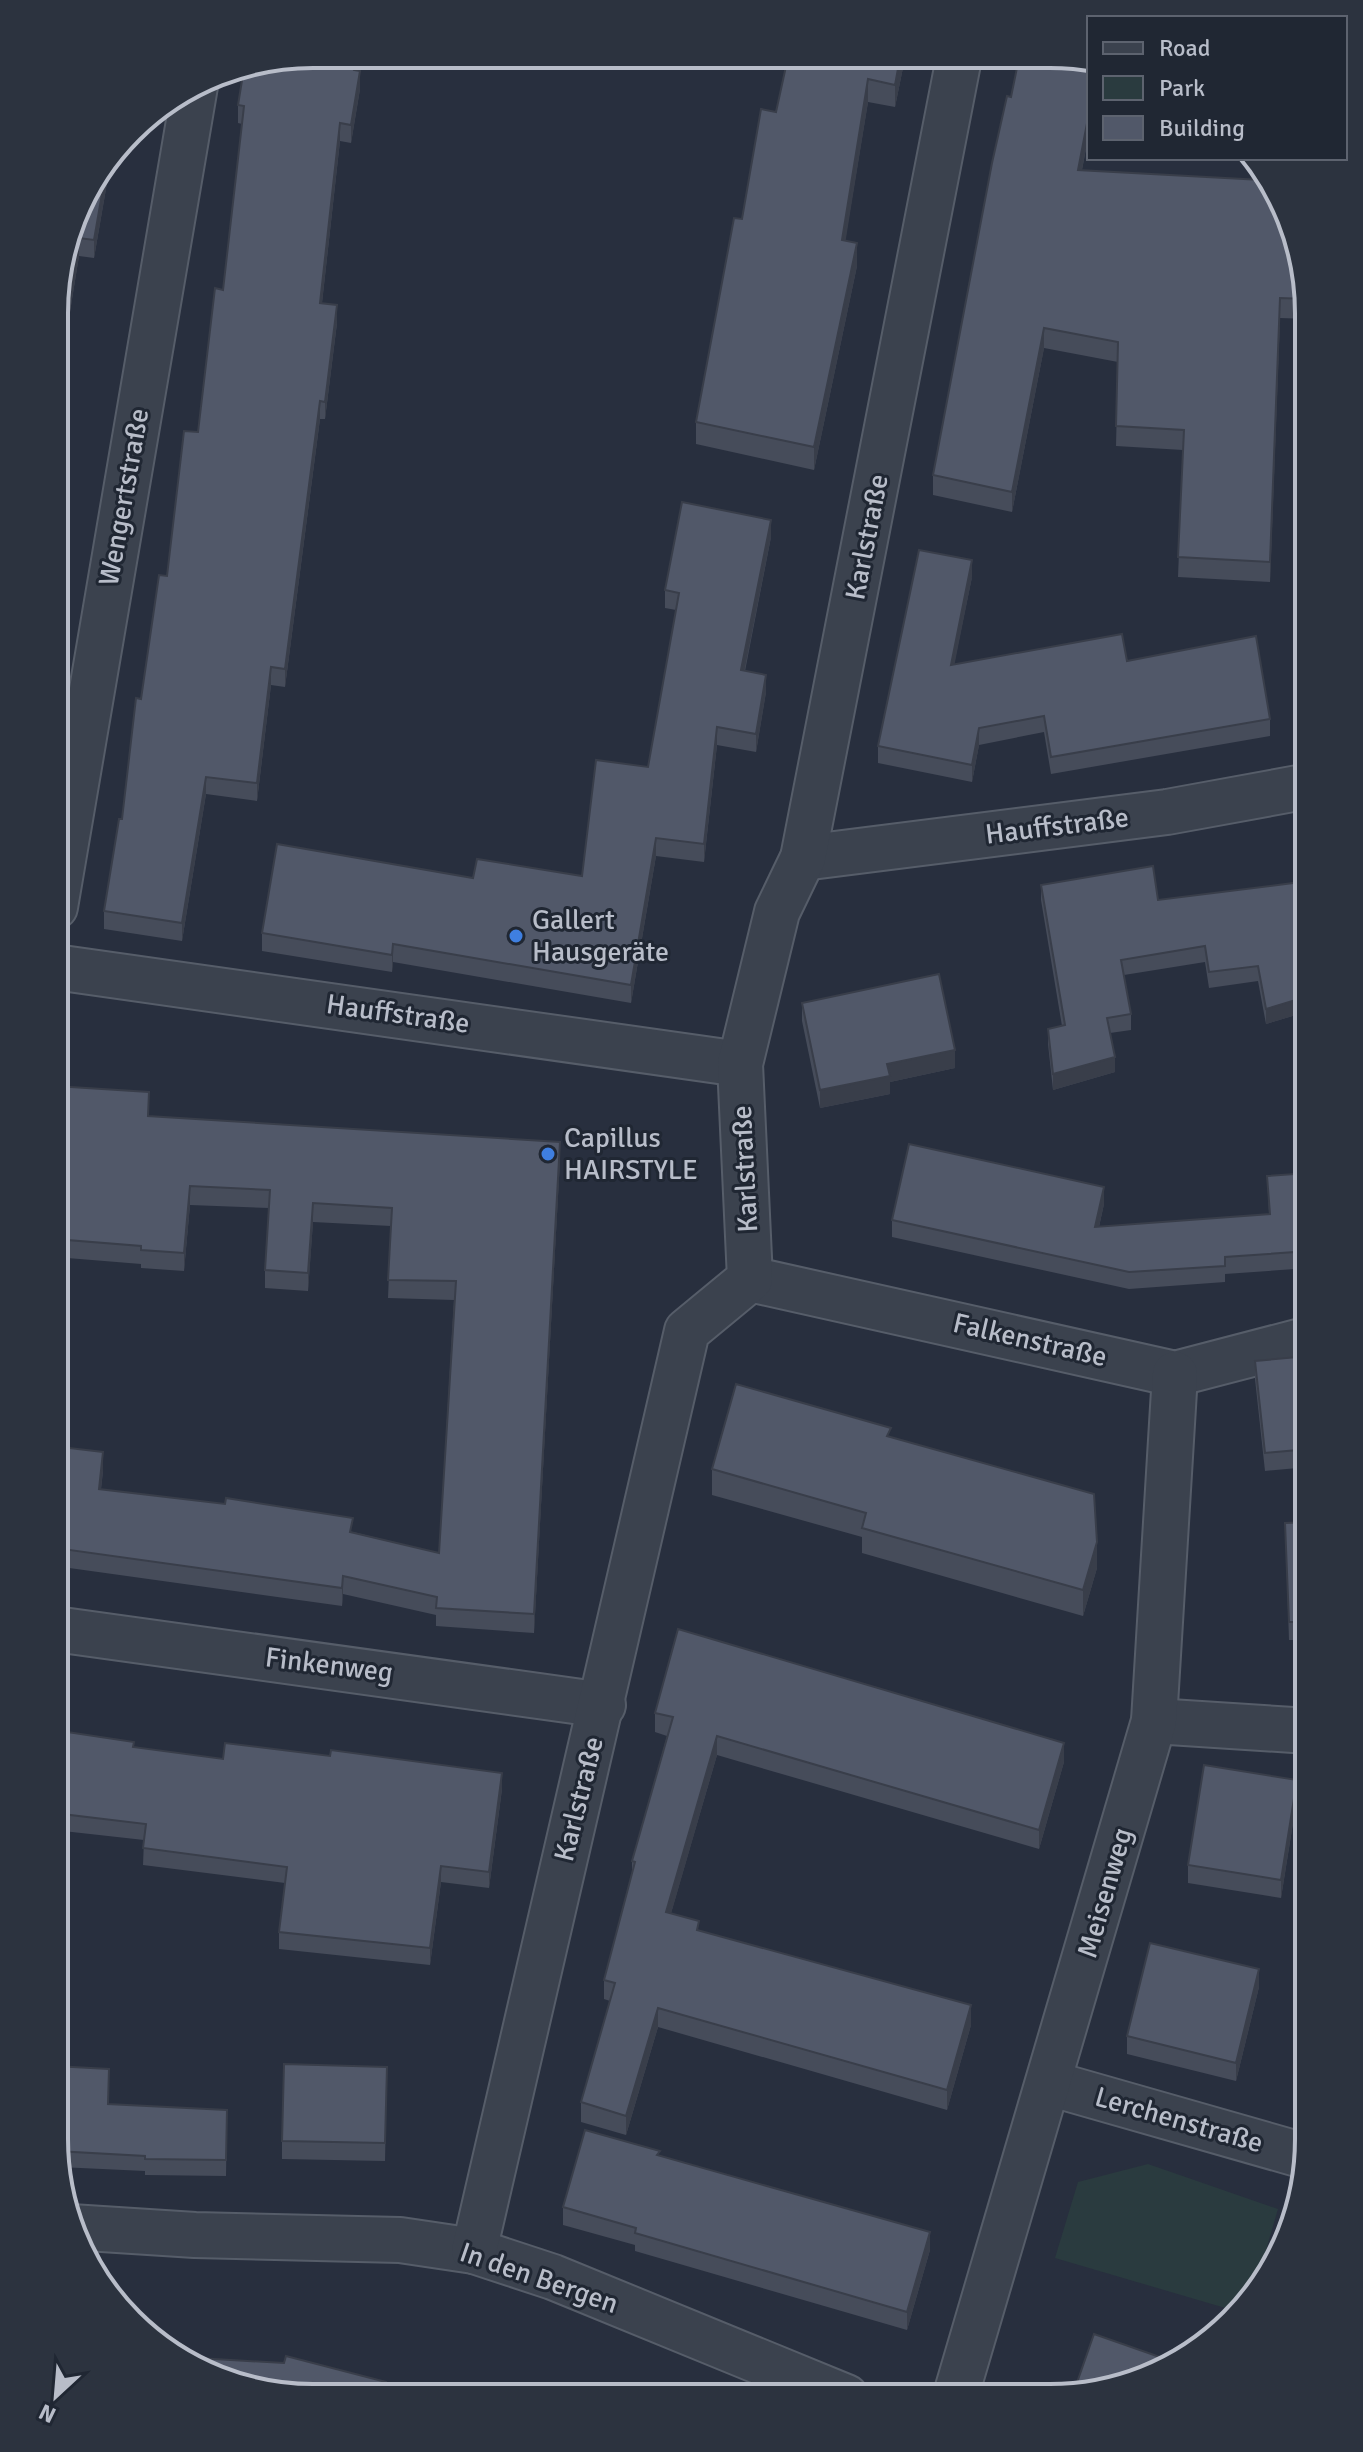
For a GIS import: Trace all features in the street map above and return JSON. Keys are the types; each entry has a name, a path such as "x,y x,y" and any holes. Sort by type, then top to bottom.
{"street":[{"name":"Karlstraße","path":"474,2251 603,1705 687,1331 750,1279 740,1064 777,912 803,858 957,68"},
{"name":"Wengertstraße","path":"68,831 193,100"},
{"name":"Hauffstraße","path":"803,858 1167,812 1295,789"},
{"name":"Hauffstraße","path":"68,969 740,1064"},
{"name":"Falkenstraße","path":"750,1279 1175,1374 1294,1343"},
{"name":"Meisenweg","path":"959,2384 1154,1721 1175,1374"},
{"name":"Finkenweg","path":"68,1631 603,1705"},
{"path":"1154,1721 1294,1730"},
{"name":"Lerchenstraße","path":"1049,2083 1294,2153"},
{"name":"In den Bergen","path":"85,2228 195,2235 400,2240 474,2251 553,2277 814,2384"}],"green space":[{"path":"1148,2164 1278,2209 1262,2261 1226,2308 1055,2258 1078,2182"}],"building":[{"path":"313,68 354,68 360,71 351,125 340,123 320,303 337,305 325,402 320,401 285,669 271,667 257,783 206,777 182,923 104,911 119,819 122,819 136,698 141,699 159,575 167,576 184,431 198,432 215,288 223,290 244,106 238,105 242,79 250,76"},
{"path":"786,68 898,68 895,85 868,79 842,240 857,243 814,447 696,422 734,218 742,219 761,109 776,112"},
{"path":"1017,68 1087,72 1087,123 1078,170 1256,180 1270,205 1290,266 1294,299 1280,298 1270,562 1178,557 1184,430 1116,426 1118,342 1044,328 1012,492 933,475 992,163 1007,96 1011,97"},
{"path":"103,187 94,240 80,238"},
{"path":"78,244 69,301 70,281"},
{"path":"682,502 771,520 741,670 766,675 756,734 717,727 704,844 656,838 631,985 393,944 392,955 262,933 277,844 473,878 477,859 582,876 596,760 648,767 679,593 665,590"},
{"path":"919,550 972,560 951,665 1122,634 1127,661 1256,636 1270,719 1051,757 1044,716 979,728 972,765 878,746"},
{"path":"1153,866 1158,900 1295,883 1295,1000 1266,1009 1258,966 1209,972 1205,946 1121,960 1131,1014 1107,1018 1115,1057 1053,1074 1048,1029 1065,1025 1041,885"},
{"path":"939,974 955,1050 887,1064 890,1076 820,1090 802,1003"},
{"path":"68,1087 149,1092 148,1116 560,1142 534,1614 436,1608 437,1597 343,1576 342,1588 68,1550 68,1448 103,1452 99,1489 225,1504 226,1498 353,1518 350,1532 439,1553 456,1281 388,1280 392,1208 313,1203 308,1273 265,1270 270,1190 190,1186 184,1253 141,1250 141,1246 68,1240"},
{"path":"909,1144 1104,1187 1095,1227 1270,1214 1267,1176 1295,1174 1294,1252 1225,1257 1225,1266 1129,1272 892,1220"},
{"path":"1294,1357 1294,1450 1265,1453 1255,1361"},
{"path":"736,1384 891,1428 887,1436 1094,1494 1097,1542 1083,1590 862,1528 866,1513 712,1469"},
{"path":"1285,1523 1294,1523 1294,1622 1289,1622"},
{"path":"678,1629 1064,1743 1039,1830 717,1736 666,1912 699,1921 697,1930 971,2005 947,2090 658,2008 626,2116 581,2102 615,1983 604,1980 635,1862 632,1861 673,1717 655,1713"},
{"path":"68,1732 134,1742 133,1747 223,1759 225,1743 330,1756 331,1750 502,1773 489,1872 441,1866 430,1948 279,1932 287,1867 143,1848 146,1824 68,1815"},
{"path":"1204,1765 1294,1780 1281,1880 1188,1865"},
{"path":"1150,1943 1259,1969 1236,2063 1127,2036"},
{"path":"284,2064 387,2067 385,2143 282,2141"},
{"path":"68,2067 109,2069 108,2104 227,2110 226,2160 145,2159 145,2156 69,2152"},
{"path":"585,2130 660,2151 657,2155 930,2232 907,2312 635,2233 636,2228 563,2207"},
{"path":"1094,2334 1161,2357 1128,2371 1077,2382"},
{"path":"286,2356 386,2382 281,2382 250,2376 206,2358 284,2363"}],"place":[{"name":"Gallert Hausgeräte","path":"516,936"},
{"name":"Capillus HAIRSTYLE","path":"548,1154"}]}
